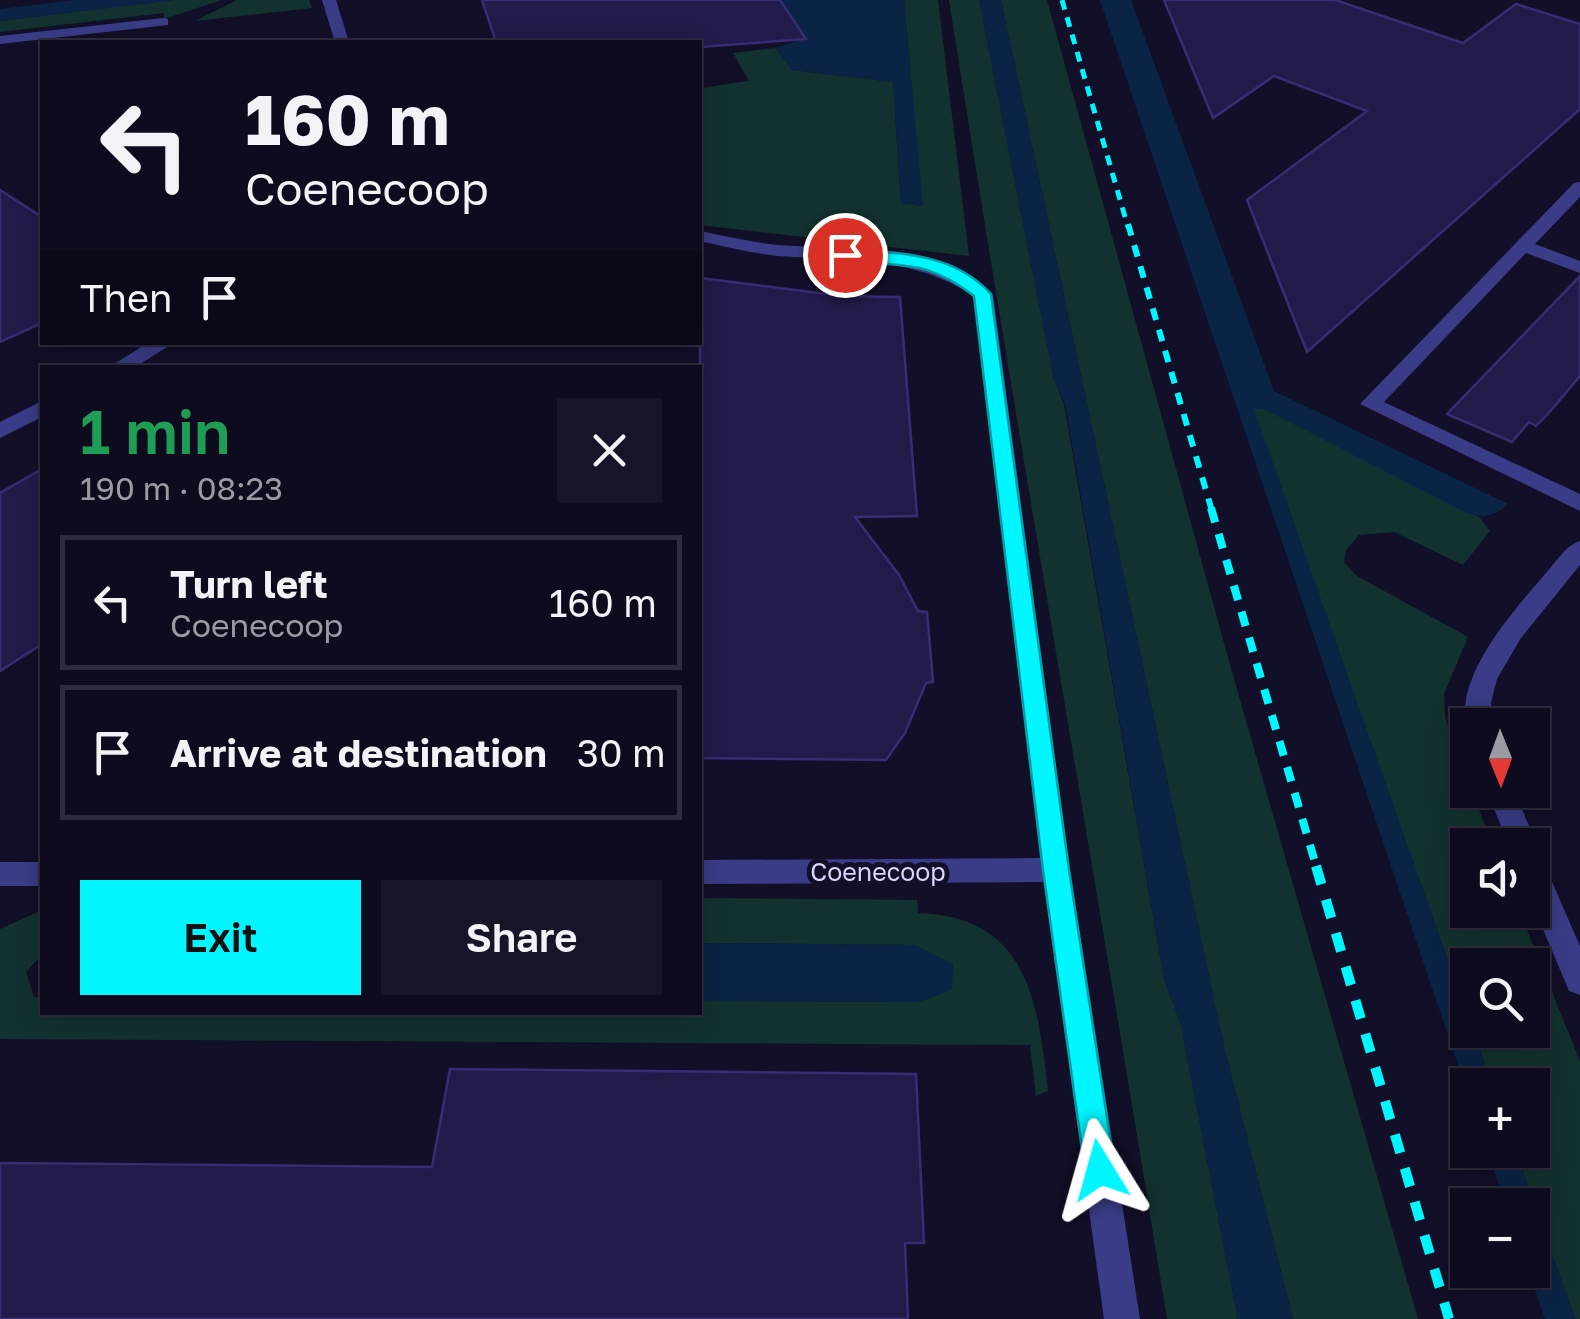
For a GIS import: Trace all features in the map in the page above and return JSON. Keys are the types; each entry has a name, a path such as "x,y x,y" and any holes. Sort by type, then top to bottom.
{"street":[{"path":"329,0 341,40"},
{"path":"0,40 164,22"},
{"path":"1580,187 1370,404 1580,502"},
{"path":"702,236 771,250 920,260 954,272 982,294 1056,870 1122,1319"},
{"path":"1523,246 1580,266"},
{"path":"123,365 160,345"},
{"path":"0,431 40,409"},
{"path":"1475,708 1489,666 1580,549"},
{"name":"Coenecoop","path":"702,872 1056,870"},
{"path":"0,874 40,874"},
{"path":"1550,910 1580,981"}],"green space":[{"path":"174,0 222,0 164,19 164,13 0,32 0,21"},
{"path":"237,0 309,0 312,8 195,21"},
{"path":"904,0 938,0 969,256 702,225 702,88 749,81 733,53 775,48 792,70 893,82 901,203 922,206"},
{"path":"949,0 979,0 1054,380 1064,404 1164,979 1180,1021 1238,1319 1167,1319"},
{"path":"1001,0 1047,0 1232,672 1418,1319 1293,1319 1224,1047"},
{"path":"1253,408 1264,409 1479,517 1490,531 1463,565 1394,532 1359,535 1346,550 1344,562 1357,576 1468,637 1444,694 1450,733 1450,808 1478,808 1486,828 1450,828 1450,928 1526,928 1534,948 1450,948 1450,967"},
{"path":"702,898 917,900 918,913 955,918 984,930 1005,948 1021,970 1032,997 1048,1091 1036,1096 1030,1045 0,1039 0,929 40,911 40,957 26,972 34,997 40,998 40,1015 702,1015 702,1001 919,1002 915,945 702,943"},
{"path":"1550,987 1580,1061 1580,1319 1575,1319 1550,1249 1550,1188 1528,1188 1521,1168 1550,1168 1550,1068 1486,1068 1479,1048 1550,1048"}],"water":[{"path":"75,0 174,0 0,21 0,9"},
{"path":"781,0 904,0 923,206 901,203 893,82 792,70 775,48 806,38"},
{"path":"979,0 1001,0 1224,1047 1293,1319 1238,1319 1180,1021 1164,979 1065,404 1054,380"},
{"path":"1100,0 1131,0 1274,391 1508,504 1489,515 1467,513 1264,409 1254,409 1450,967 1450,1041"},
{"path":"702,943 915,945 953,964 952,990 919,1002 702,1001"},
{"path":"1452,1048 1479,1048 1486,1068 1459,1068"},
{"path":"1493,1168 1521,1168 1528,1188 1500,1188"},
{"path":"1550,1249 1575,1319 1545,1319 1534,1288 1550,1288"}],"building":[{"path":"482,0 780,0 806,39 702,47 702,40 495,40"},
{"path":"1164,0 1335,0 1463,43 1516,4 1580,24 1580,109 1307,352 1247,200 1367,111 1274,76 1213,118"},
{"path":"0,190 40,216 40,324 0,342"},
{"path":"1580,276 1580,376 1547,415 1536,426 1529,422 1512,442 1447,414"},
{"path":"702,278 842,296 900,297 917,516 855,517 899,575 918,611 927,612 933,682 926,683 905,733 886,760 702,758"},
{"path":"40,470 40,645 0,671 0,493"},
{"path":"450,1069 916,1074 924,1243 905,1243 908,1319 0,1319 0,1163 432,1167"}],"railway":[{"path":"1062,0 1128,227"},
{"path":"1128,224 1212,511"},
{"path":"1211,508 1317,869"},
{"path":"1316,866 1449,1319"}],"route":[{"path":"845,255 920,260 954,272 982,294 1056,870 1100,1170"}]}
